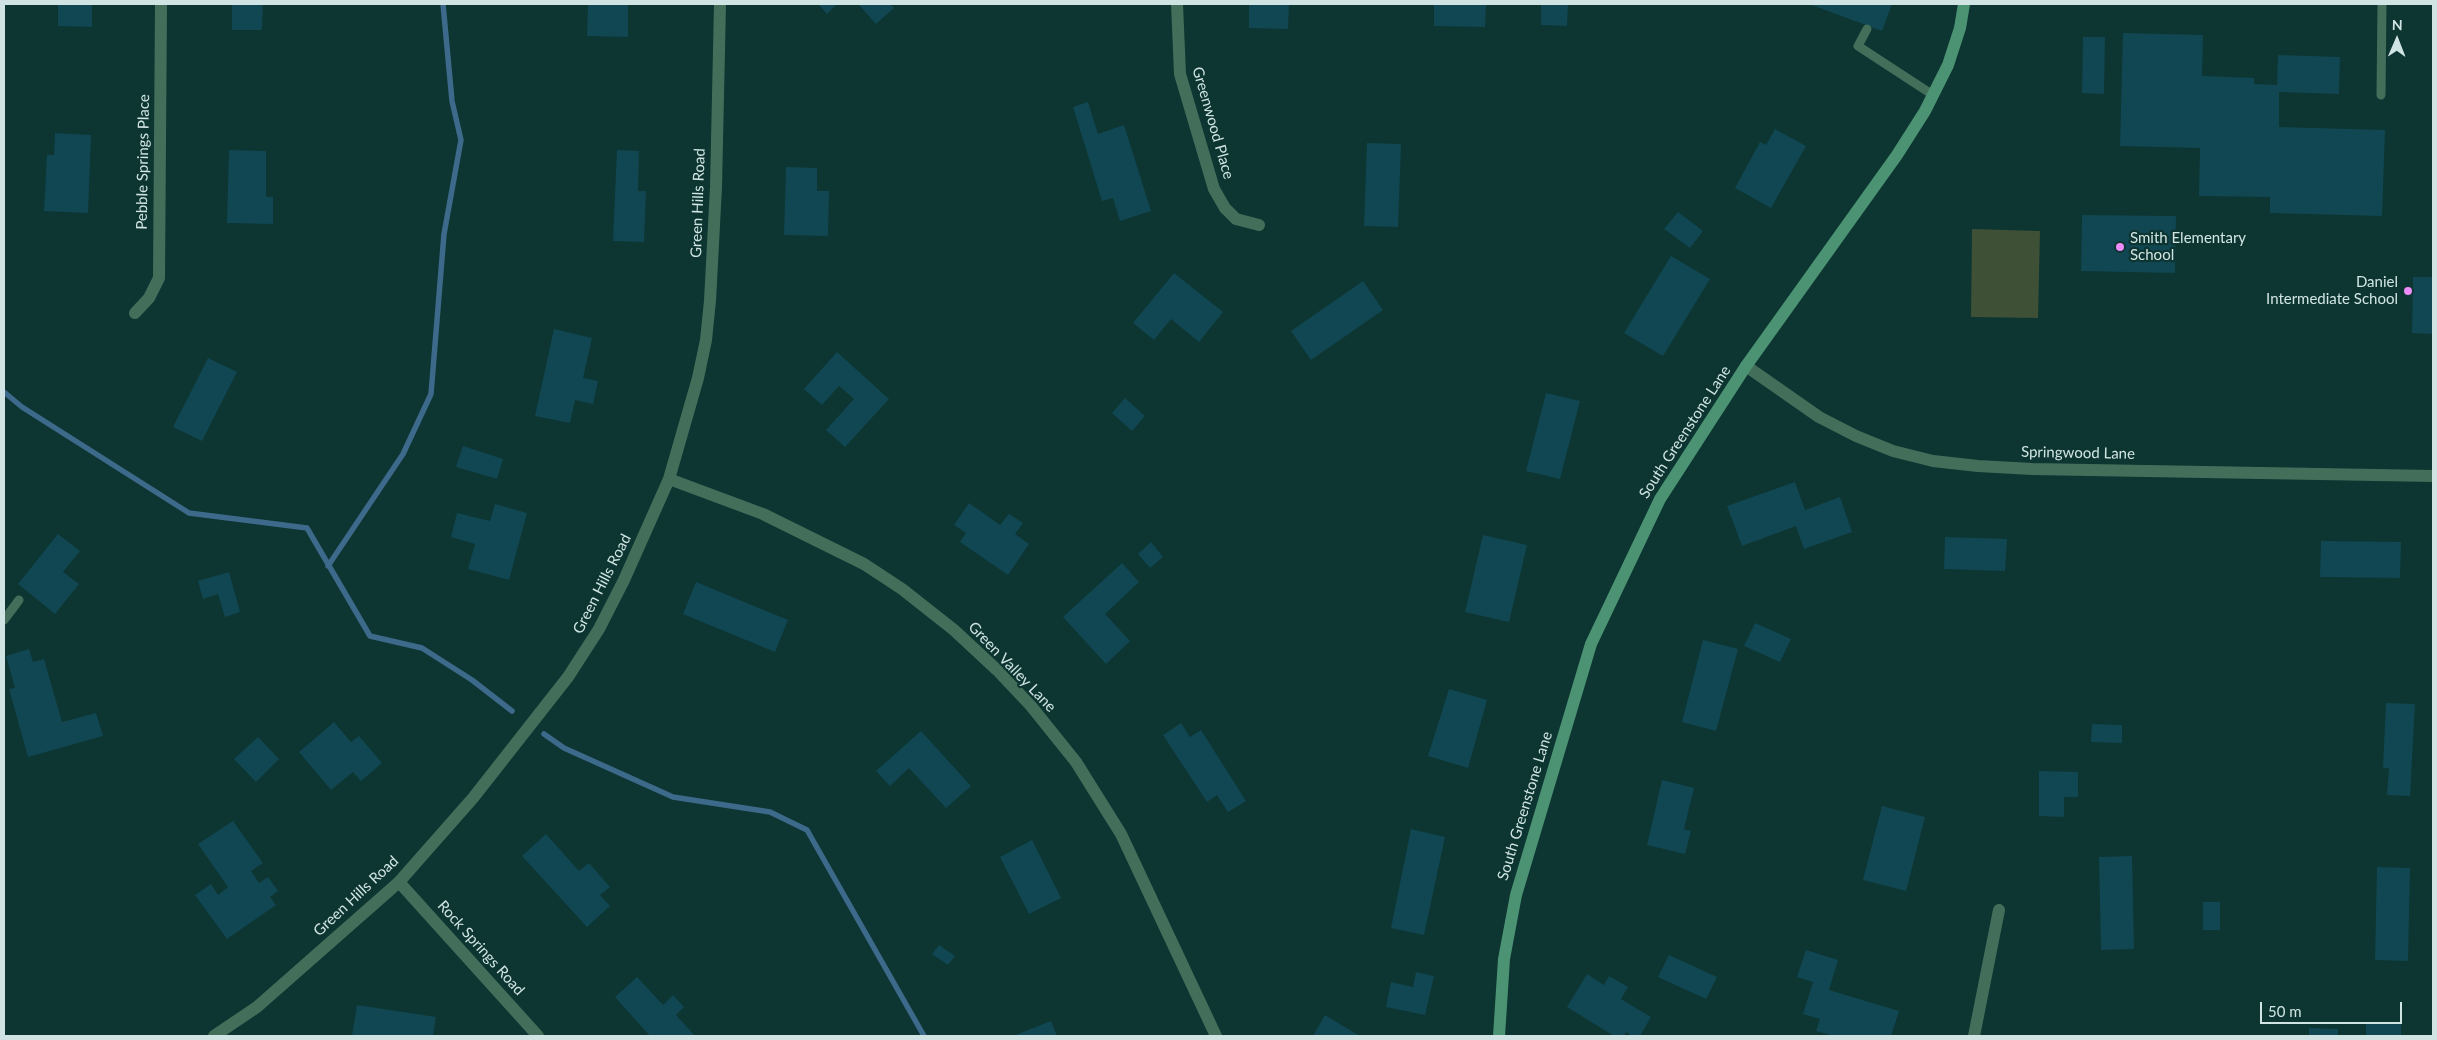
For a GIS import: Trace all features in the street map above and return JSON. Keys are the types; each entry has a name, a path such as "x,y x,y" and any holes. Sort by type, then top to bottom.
{"street":[{"name":"Pebble Springs Place","path":"135,314 149,298 159,278 161,4"},
{"name":"Green Hills Road","path":"214,1036 257,1007 399,882 473,798 568,677 599,629 624,580 669,479 698,378 706,340 710,301 720,4"},
{"name":"Greenwood Place","path":"1177,4 1180,74 1214,189 1225,208 1236,219 1259,225"},
{"name":"South Greenstone Lane","path":"1499,1036 1504,959 1516,895 1591,644 1660,499 1746,366 1897,155 1933,95 1948,65 1960,28 1964,4"},
{"name":"Springwood Lane","path":"1746,366 1819,417 1893,451 1933,461 2032,469 2433,476"},
{"name":"Green Valley Lane","path":"669,479 764,514 864,564 902,589 954,630 1004,678 1031,706 1076,762 1121,834 1216,1036"},
{"name":"Rock Springs Road","path":"399,882 538,1036"},
{"path":"1974,1036 1999,910"}],"lane":[{"path":"2381,95 2382,4"},
{"path":"1866,28 1858,46 1933,95"},
{"path":"4,620 19,600"}],"green space":[{"path":"1972,229 2040,231 2038,318 1971,317"}],"building":[{"path":"58,4 92,4 92,27 58,26"},
{"path":"232,4 263,4 262,30 232,30"},
{"path":"588,4 628,4 628,37 587,36"},
{"path":"818,4 837,4 827,14"},
{"path":"858,4 890,4 894,8 876,24"},
{"path":"1249,4 1289,4 1288,29 1249,28"},
{"path":"1434,4 1486,4 1485,27 1434,26"},
{"path":"1541,4 1568,4 1567,26 1541,25"},
{"path":"1809,4 1892,4 1882,31"},
{"path":"2123,33 2203,35 2202,76 2254,78 2254,84 2277,85 2278,55 2340,57 2339,94 2279,92 2279,127 2385,130 2382,216 2270,213 2270,197 2199,196 2200,148 2120,146"},
{"path":"2083,37 2105,37 2104,94 2082,93"},
{"path":"1088,102 1098,134 1124,125 1151,211 1120,221 1113,198 1102,201 1073,107"},
{"path":"1775,129 1806,146 1771,208 1735,188 1760,142 1766,145"},
{"path":"55,133 91,135 88,213 44,211 47,155 54,155"},
{"path":"1367,143 1401,144 1398,227 1364,226"},
{"path":"229,150 266,151 266,197 273,197 273,224 227,223"},
{"path":"617,150 639,151 638,191 646,191 644,242 613,241"},
{"path":"786,167 817,168 817,191 829,191 828,236 784,235"},
{"path":"1678,212 1703,231 1690,248 1664,229"},
{"path":"2082,215 2176,216 2175,273 2081,271"},
{"path":"1671,256 1710,279 1663,356 1624,333"},
{"path":"1174,273 1223,312 1199,342 1171,319 1154,340 1133,323"},
{"path":"2413,277 2433,277 2433,334 2412,333"},
{"path":"1363,281 1383,310 1311,360 1291,331"},
{"path":"554,329 592,338 583,378 598,381 593,404 575,400 570,423 535,416"},
{"path":"837,352 889,399 845,447 826,430 854,399 839,386 822,405 804,389"},
{"path":"208,358 237,372 202,441 173,427"},
{"path":"1546,393 1580,401 1560,479 1526,471"},
{"path":"1125,398 1145,416 1132,431 1112,413"},
{"path":"463,446 503,459 497,479 456,467"},
{"path":"1795,482 1805,510 1840,497 1852,532 1804,549 1796,526 1742,546 1727,506"},
{"path":"969,503 1000,525 1009,514 1023,523 1015,534 1029,544 1008,575 960,542 966,533 954,525"},
{"path":"495,504 527,513 509,580 468,569 475,544 451,537 457,513 490,521"},
{"path":"58,534 80,551 63,572 79,584 55,614 18,584"},
{"path":"1483,535 1527,545 1509,622 1465,612"},
{"path":"1945,537 2007,539 2005,571 1944,569"},
{"path":"2321,541 2401,542 2400,578 2320,577"},
{"path":"1151,542 1163,557 1150,568 1138,554"},
{"path":"1122,563 1139,582 1105,614 1130,641 1106,664 1063,617"},
{"path":"229,572 240,612 225,617 218,594 203,599 198,581"},
{"path":"696,582 788,620 775,652 683,614"},
{"path":"1755,623 1791,639 1780,662 1744,646"},
{"path":"1703,640 1738,649 1716,731 1682,722"},
{"path":"29,649 33,662 44,659 62,722 96,713 103,736 28,757 9,689 15,688 6,656"},
{"path":"1449,689 1487,700 1468,768 1428,756"},
{"path":"2386,703 2415,704 2410,796 2387,795 2389,768 2383,768"},
{"path":"334,722 351,742 359,736 382,763 361,781 353,772 331,790 299,752"},
{"path":"1181,723 1190,737 1201,730 1246,801 1228,812 1217,795 1207,802 1163,735"},
{"path":"2092,724 2122,725 2122,743 2091,742"},
{"path":"921,731 971,786 946,808 909,768 890,786 876,771"},
{"path":"258,737 279,759 256,782 234,759"},
{"path":"2039,771 2078,772 2078,797 2064,797 2064,817 2039,816"},
{"path":"1662,780 1694,788 1684,829 1691,831 1685,854 1647,845"},
{"path":"1882,806 1925,817 1906,891 1863,880"},
{"path":"233,821 263,863 251,871 259,883 268,877 278,891 270,897 276,905 227,939 195,895 211,884 218,895 228,887 198,844"},
{"path":"1411,829 1445,837 1424,935 1391,928"},
{"path":"546,834 579,871 589,863 610,887 600,895 610,906 587,927 522,856"},
{"path":"1032,840 1061,898 1029,914 1000,857"},
{"path":"2132,856 2134,949 2101,950 2099,857"},
{"path":"2377,867 2410,868 2408,961 2375,960"},
{"path":"2203,902 2220,902 2220,930 2203,930"},
{"path":"939,945 955,956 948,965 932,954"},
{"path":"1806,950 1838,960 1829,990 1899,1011 1891,1036 1834,1036 1816,1031 1820,1019 1803,1014 1813,982 1797,977"},
{"path":"1669,955 1717,977 1706,999 1658,977"},
{"path":"1416,972 1434,976 1425,1015 1386,1007 1391,982 1413,987"},
{"path":"1587,974 1604,985 1609,976 1628,987 1621,999 1651,1017 1640,1036 1632,1036 1626,1032 1624,1036 1614,1036 1567,1007"},
{"path":"637,977 663,1005 673,995 684,1007 676,1015 695,1036 650,1036 615,997"},
{"path":"357,1005 436,1017 433,1036 352,1036"},
{"path":"1325,1015 1360,1036 1313,1036"},
{"path":"1051,1021 1057,1036 1013,1036"},
{"path":"2366,1024 2401,1024 2401,1036 2366,1036"},
{"path":"2309,1028 2338,1029 2338,1036 2309,1036"}],"waterway":[{"path":"328,566 403,454 431,394 444,234 461,140 452,101 443,4"},
{"path":"4,392 22,407 189,513 307,528 370,636 422,648 472,680 512,711"},
{"path":"544,734 564,748 673,797 770,812 807,830 924,1036"}],"place":[{"name":"Smith Elementary School","path":"2120,247"},
{"name":"Daniel Intermediate School","path":"2408,291"}]}
